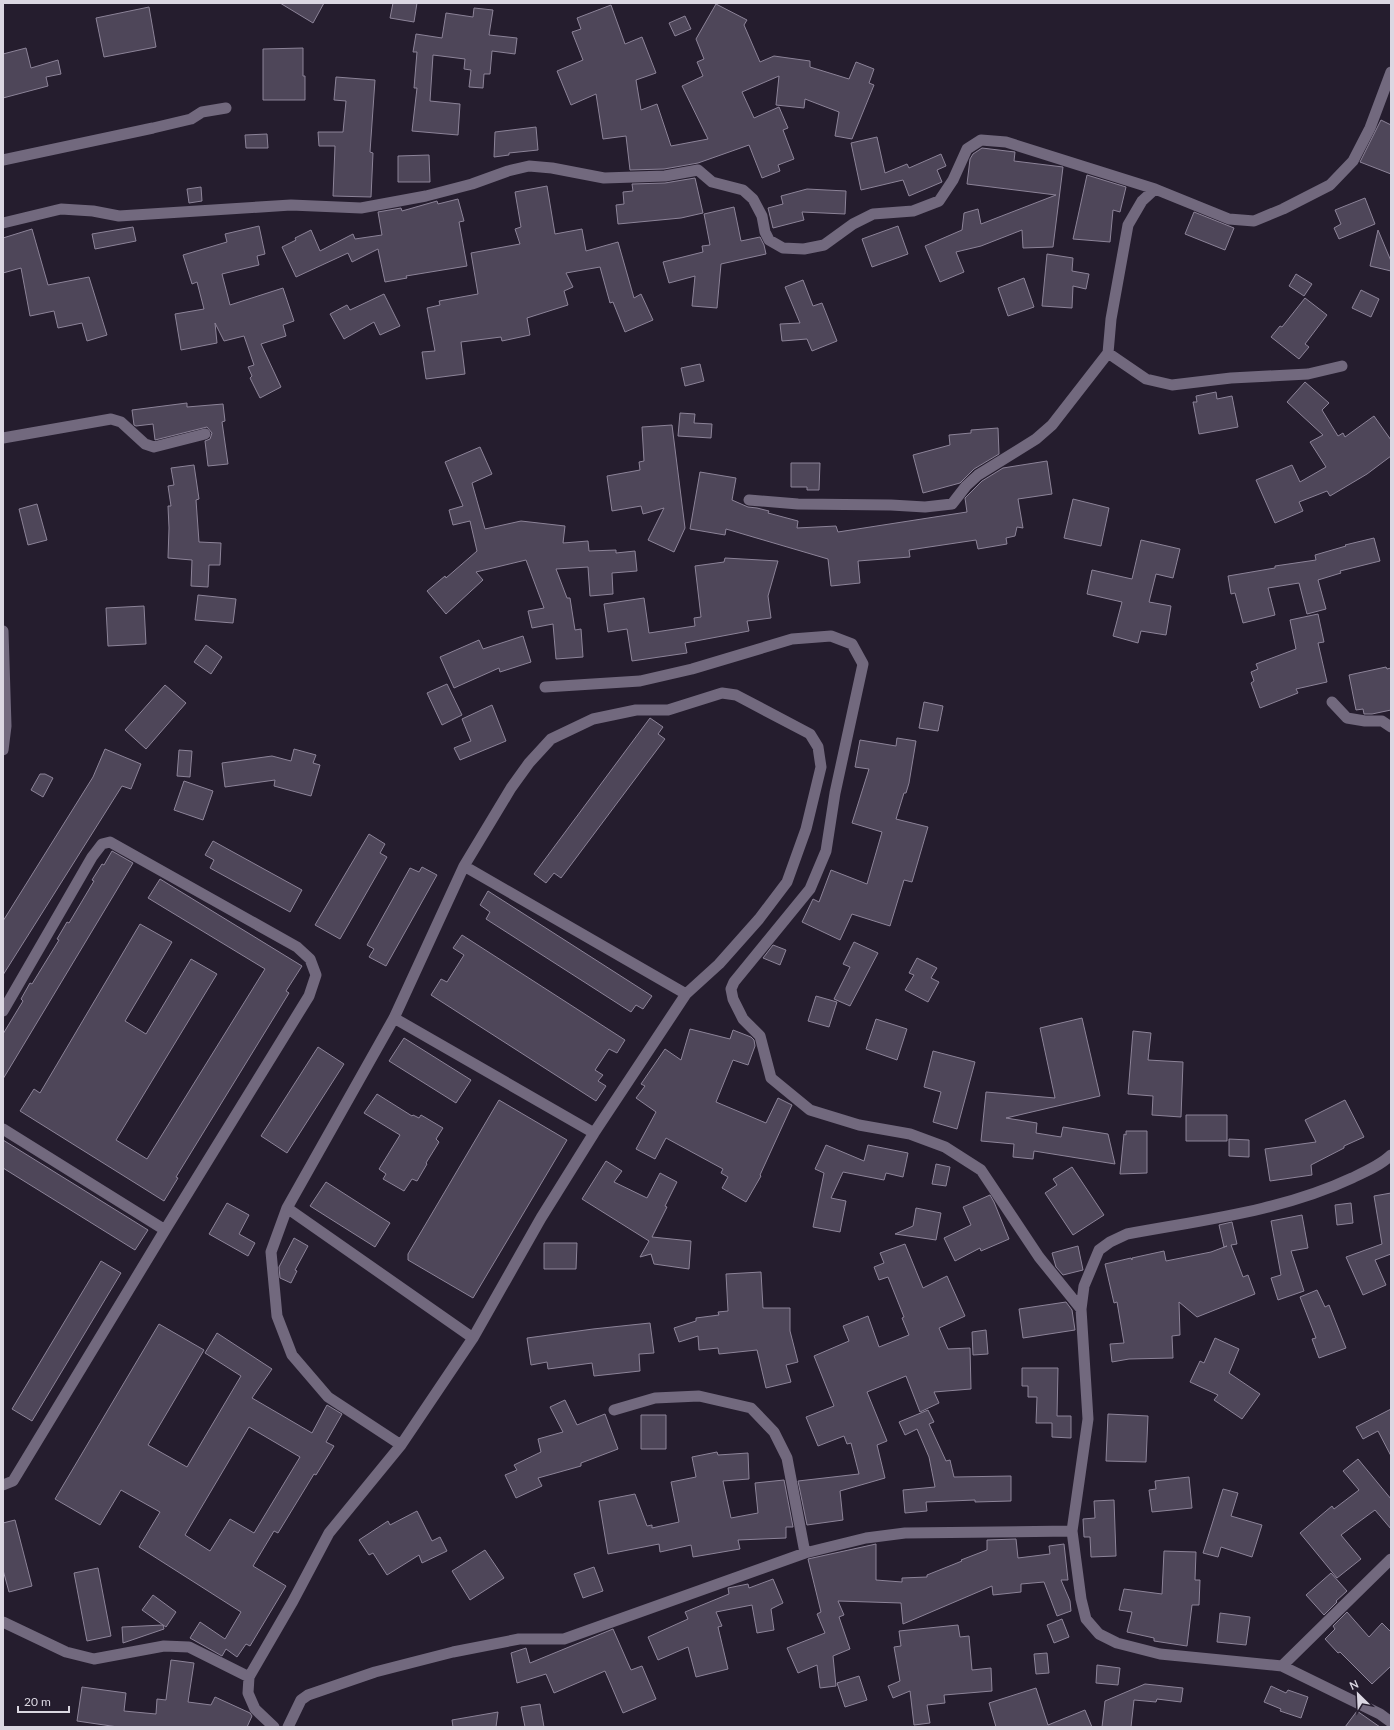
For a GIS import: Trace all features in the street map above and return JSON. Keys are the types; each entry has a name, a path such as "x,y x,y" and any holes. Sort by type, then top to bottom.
{"street":[{"path":"3,223 61,209 92,211 120,216 291,205 361,208 426,196 472,184 508,171 529,166 552,168 604,178 665,176 698,170 712,182 743,190 753,199 762,216 764,232 769,240 782,248 804,249 824,245 853,224 873,214 913,211 939,201 953,180 967,149 981,140 1006,142 1155,189 1229,219 1254,222 1330,185 1353,161 1370,128 1391,72"},
{"path":"3,160 152,128 191,118 202,112 226,108"},
{"path":"749,500 798,504 925,507 952,504 966,486 978,475 1036,439 1052,424 1108,353 1111,319 1128,225 1142,201 1155,189"},
{"path":"1108,353 1146,379 1172,386 1231,378 1308,374 1342,366"},
{"path":"3,438 111,419 121,422 145,444 154,447 205,434"},
{"path":"3,631 6,726 3,750"},
{"path":"545,688 640,682 692,669 792,639 831,636 852,644 863,664 835,793 826,851 810,889 734,982 731,989 733,999 743,1019 760,1036 771,1078 810,1110 859,1125 910,1134 945,1147 981,1170 1039,1257 1081,1309"},
{"path":"274,1727 254,1709 248,1693 249,1677 329,1533 401,1445 473,1338 541,1218 594,1133 686,994 719,964 759,919 787,882 806,829 821,767 818,747 810,734 736,695 722,693 668,710 636,710 593,720 551,739 528,763 511,788 464,866 394,1018 286,1208 271,1252 277,1316 292,1355 328,1397 401,1445"},
{"path":"1332,702 1347,718 1365,721 1382,721 1391,727"},
{"path":"3,1011 92,857 102,844 110,842 297,948 310,959 316,975 309,996 13,1481 3,1485"},
{"path":"464,866 686,994"},
{"path":"394,1018 594,1133"},
{"path":"3,1129 165,1230"},
{"path":"1391,1155 1387,1159 1361,1174 1327,1190 1293,1200 1127,1234 1110,1242 1100,1250 1084,1286 1081,1309 1088,1419 1072,1531 1081,1599 1086,1619 1099,1634 1117,1643 1160,1654 1282,1666 1380,1714 1391,1722"},
{"path":"286,1208 473,1338"},
{"path":"614,1410 655,1398 699,1396 751,1408 774,1432 787,1458 805,1553"},
{"path":"288,1727 301,1700 308,1696 375,1672 453,1652 519,1639 564,1639 805,1553 866,1538 905,1533 1072,1531"},
{"path":"1282,1666 1391,1559"},
{"path":"3,1622 66,1652 94,1659 164,1646 189,1647 249,1677"}],"building":[{"path":"280,3 324,3 313,23"},
{"path":"393,3 417,3 414,22 390,18"},
{"path":"716,4 747,20 744,25 760,62 774,56 810,61 810,67 849,79 856,62 874,69 869,83 874,85 852,139 835,136 839,112 805,99 804,108 776,105 779,76 742,92 754,118 779,107 788,128 783,130 794,159 778,165 780,171 762,178 749,145 698,163 664,169 630,170 626,136 603,139 596,94 571,105 557,71 583,60 572,32 581,29 577,18 611,5 625,44 642,37 656,73 636,80 641,110 657,104 671,146 708,139 682,86 703,76 697,62 704,59 696,39"},
{"path":"149,7 156,47 104,57 96,18"},
{"path":"474,8 493,10 489,35 517,38 515,54 492,51 490,74 484,74 483,88 469,87 471,70 464,69 465,59 433,55 430,101 460,104 458,135 412,131 417,88 414,88 417,52 413,52 416,34 442,38 446,13 473,17"},
{"path":"685,16 691,29 675,36 669,23"},
{"path":"26,48 31,68 58,60 61,74 46,77 48,86 3,98 3,54"},
{"path":"303,48 305,100 263,100 263,49"},
{"path":"336,77 375,80 370,152 373,153 371,197 333,196 335,146 319,146 318,132 343,132 346,101 334,100"},
{"path":"1381,120 1391,125 1391,174 1360,162"},
{"path":"536,127 538,150 509,153 509,155 494,157 495,132"},
{"path":"267,134 268,148 246,148 245,135"},
{"path":"877,137 885,173 907,164 909,168 941,154 946,166 937,170 942,182 909,196 903,180 861,190 851,143"},
{"path":"982,148 1015,152 1014,161 1063,167 1053,247 1023,248 1022,230 981,246 956,252 964,272 940,282 925,246 962,230 964,213 978,209 981,224 1056,195 967,184 970,159 973,154"},
{"path":"429,155 430,182 398,182 398,156"},
{"path":"1087,175 1126,187 1120,212 1113,210 1110,242 1073,239"},
{"path":"695,178 703,213 681,218 618,224 616,205 624,204 623,192 633,191 632,184 665,183"},
{"path":"547,186 555,234 582,229 586,251 618,242 634,298 641,294 653,320 625,332 613,302 610,303 600,267 566,273 573,287 564,291 568,305 527,318 530,335 502,341 501,337 461,342 465,374 426,379 422,352 435,351 427,308 440,305 439,301 478,294 471,253 520,244 515,229 521,227 515,192"},
{"path":"201,187 202,201 189,203 187,189"},
{"path":"807,189 846,191 845,214 802,212 804,220 773,228 768,208 783,204 781,196"},
{"path":"1365,198 1375,224 1339,239 1334,228 1341,224 1335,210"},
{"path":"458,199 464,221 459,222 467,266 406,276 407,278 385,282 378,249 352,262 348,253 296,277 282,247 311,230 320,251 353,234 355,239 382,235 378,212 401,208 402,211 437,201 438,204"},
{"path":"734,207 741,241 760,237 766,254 721,264 717,308 692,306 695,276 669,283 663,262 703,252 702,246 710,245 704,214"},
{"path":"1194,212 1234,228 1225,250 1185,234"},
{"path":"259,226 265,254 257,256 259,265 222,274 230,305 283,288 294,321 283,325 286,336 261,344 281,387 260,398 250,378 252,376 248,367 254,365 244,336 224,341 215,323 217,343 181,350 175,314 204,309 197,282 192,284 183,255 227,242 225,234"},
{"path":"898,226 908,254 872,267 862,239"},
{"path":"133,227 136,241 95,249 92,234"},
{"path":"32,229 48,285 89,277 107,335 87,341 82,323 58,328 54,311 30,316 21,268 3,273 3,238"},
{"path":"1378,230 1391,261 1391,271 1370,266"},
{"path":"1047,254 1073,258 1072,271 1089,274 1086,289 1073,286 1072,308 1042,306"},
{"path":"1296,274 1312,284 1304,296 1289,286"},
{"path":"1024,278 1034,307 1008,316 998,288"},
{"path":"803,280 813,306 822,303 837,341 812,351 807,339 782,341 780,324 800,323 785,287"},
{"path":"1361,290 1379,299 1371,317 1352,308"},
{"path":"384,294 400,326 380,335 374,322 344,339 330,314 347,305 350,310"},
{"path":"1305,298 1327,315 1305,344 1309,347 1299,359 1271,337 1280,326 1282,327"},
{"path":"700,364 704,381 685,386 681,368"},
{"path":"1305,382 1329,403 1322,410 1338,436 1343,433 1345,437 1374,416 1391,440 1391,456 1367,474 1330,496 1327,491 1299,502 1303,511 1275,523 1256,480 1292,465 1300,482 1326,467 1310,442 1323,435 1287,402"},
{"path":"1216,392 1217,399 1232,396 1238,427 1199,434 1193,402 1197,402 1196,396"},
{"path":"187,403 187,407 223,404 225,421 222,422 228,464 208,466 205,441 210,439 212,433 207,427 155,440 153,424 134,425 132,410"},
{"path":"680,413 695,414 694,423 712,424 711,438 678,436"},
{"path":"672,425 685,528 674,552 648,540 664,508 643,514 641,506 612,511 607,476 640,470 639,462 644,461 642,427"},
{"path":"998,428 999,454 974,469 960,483 923,493 913,455 950,445 949,435 971,433 971,430"},
{"path":"480,447 492,474 472,483 485,529 521,521 565,526 563,543 588,541 589,551 616,550 616,553 635,551 637,571 612,573 613,594 590,596 588,567 556,569 567,598 570,598 575,630 581,629 583,657 556,659 553,624 532,628 528,611 544,608 526,560 476,572 483,580 446,614 427,591 445,576 446,578 477,551 470,521 453,525 449,510 463,506 445,462"},
{"path":"1047,461 1052,494 1018,499 1023,528 1017,527 1015,536 1006,538 1007,544 978,549 976,540 909,550 910,557 858,561 860,583 831,586 828,559 726,529 725,535 690,529 700,472 736,478 732,500 748,507 769,511 768,513 798,521 797,528 836,526 838,532 967,512 965,498 982,481 1003,468"},
{"path":"791,463 820,463 819,490 807,490 807,487 791,487"},
{"path":"194,465 199,499 196,500 199,542 221,543 220,565 209,565 208,587 191,586 192,560 168,558 168,506 171,506 168,486 174,485 171,468"},
{"path":"1073,499 1109,508 1101,546 1064,538"},
{"path":"37,504 47,540 28,545 19,509"},
{"path":"1374,538 1380,561 1340,571 1341,573 1318,580 1326,609 1307,614 1299,583 1268,588 1275,615 1243,623 1235,593 1231,594 1228,576 1275,568 1275,566 1316,560 1315,555 1346,546 1345,545"},
{"path":"1141,540 1180,549 1173,578 1156,574 1149,602 1171,606 1166,635 1141,631 1138,643 1113,636 1122,602 1087,594 1092,570 1132,579"},
{"path":"725,558 778,561 768,596 771,618 747,621 749,631 685,643 687,653 632,661 627,629 608,632 604,604 644,598 649,633 695,626 694,618 701,617 695,566 724,562"},
{"path":"198,595 236,599 233,623 195,620"},
{"path":"144,606 146,644 108,646 106,608"},
{"path":"1318,614 1324,642 1318,643 1327,682 1296,689 1298,693 1260,708 1251,683 1254,681 1251,672 1258,669 1256,664 1296,649 1290,620"},
{"path":"523,636 531,662 500,672 499,668 454,688 440,657 479,640 483,649"},
{"path":"206,645 222,657 211,674 194,662"},
{"path":"1386,667 1387,669 1391,668 1391,710 1364,714 1363,709 1356,710 1349,675"},
{"path":"447,684 462,715 442,725 427,693"},
{"path":"165,685 186,703 146,749 125,730"},
{"path":"924,702 943,706 938,731 919,728"},
{"path":"492,705 506,741 460,760 454,748 471,741 462,719"},
{"path":"650,718 663,727 658,734 665,739 561,878 554,873 546,883 534,874"},
{"path":"897,738 916,741 909,783 906,793 904,793 896,819 928,827 912,882 904,880 890,926 852,914 840,940 802,922 813,899 819,902 831,870 867,884 882,832 852,823 869,769 855,767 860,740 896,746"},
{"path":"105,749 141,764 131,789 122,786 3,975 3,921 93,777"},
{"path":"294,749 316,755 313,763 320,765 311,796 274,786 275,780 225,787 222,763 272,756 291,761"},
{"path":"179,750 192,751 190,777 177,776"},
{"path":"40,774 45,774 53,778 43,797 31,790"},
{"path":"184,781 213,791 203,820 174,810"},
{"path":"369,834 385,844 380,853 387,857 340,939 315,925"},
{"path":"213,841 302,890 290,912 210,868 214,860 205,855"},
{"path":"112,851 133,863 3,1079 3,1034 23,1001 21,999 30,983 32,984 59,940 57,939 67,922 69,923 94,881 92,880 102,864 104,865"},
{"path":"422,867 437,875 386,966 369,957 374,949 367,945 410,868 419,872"},
{"path":"160,879 302,966 286,991 289,993 176,1177 178,1178 164,1201 20,1111 34,1089 40,1093 140,924 172,942 125,1021 146,1034 191,959 217,974 116,1140 147,1159 265,969 148,898"},
{"path":"488,891 652,996 643,1009 636,1005 631,1012 486,919 490,912 480,905"},
{"path":"462,935 625,1040 617,1053 609,1049 595,1070 603,1075 598,1081 606,1086 596,1101 431,995 441,979 447,982 464,955 453,948"},
{"path":"854,942 878,953 850,1006 834,999 850,967 843,964"},
{"path":"773,945 786,950 780,965 763,958"},
{"path":"917,958 937,968 931,978 939,982 928,1002 905,990 914,975 909,973"},
{"path":"816,996 837,1002 829,1027 808,1021"},
{"path":"1082,1018 1100,1096 1006,1118 1037,1123 1036,1133 1061,1137 1063,1127 1108,1134 1115,1164 1034,1151 1033,1159 1013,1157 1014,1144 981,1141 986,1092 1055,1098 1040,1028"},
{"path":"876,1019 907,1029 897,1060 866,1049"},
{"path":"690,1029 730,1039 733,1030 751,1037 754,1040 755,1046 748,1065 733,1060 716,1102 766,1123 778,1098 792,1105 760,1175 761,1176 746,1202 722,1188 728,1177 721,1173 723,1169 666,1138 655,1159 636,1149 656,1112 636,1098 645,1086 641,1084 665,1049 681,1060"},
{"path":"1133,1031 1151,1033 1148,1060 1183,1062 1181,1117 1152,1115 1153,1096 1128,1094"},
{"path":"404,1038 471,1080 456,1103 389,1061"},
{"path":"318,1047 344,1064 287,1153 261,1136"},
{"path":"933,1051 975,1062 957,1129 933,1122 941,1092 924,1087"},
{"path":"377,1094 412,1116 413,1115 419,1118 421,1115 443,1128 436,1139 439,1142 417,1181 412,1179 404,1191 383,1179 386,1174 379,1169 400,1135 364,1113"},
{"path":"499,1100 567,1140 473,1298 408,1260 408,1254"},
{"path":"1345,1100 1364,1137 1344,1146 1344,1148 1311,1165 1312,1175 1270,1181 1265,1149 1316,1142 1305,1120"},
{"path":"1186,1115 1227,1115 1227,1141 1186,1141"},
{"path":"1126,1131 1147,1131 1147,1173 1120,1174 1124,1134 1126,1135"},
{"path":"1229,1139 1249,1140 1249,1157 1229,1156"},
{"path":"3,1140 148,1230 135,1250 3,1168"},
{"path":"826,1145 864,1161 868,1145 908,1153 903,1177 886,1173 884,1180 843,1172 831,1198 846,1201 840,1232 813,1227 824,1173 815,1169"},
{"path":"606,1161 622,1171 614,1182 647,1198 660,1173 677,1182 665,1206 667,1207 652,1237 691,1241 689,1269 654,1264 651,1254 640,1257 649,1241 582,1199"},
{"path":"936,1164 950,1167 946,1186 932,1184"},
{"path":"1072,1167 1104,1215 1073,1235 1045,1193 1057,1185 1053,1179"},
{"path":"326,1182 390,1223 375,1247 310,1206"},
{"path":"1391,1193 1391,1254 1375,1260 1386,1285 1363,1295 1346,1257 1382,1244 1374,1196"},
{"path":"990,1195 1009,1239 981,1251 980,1248 955,1261 944,1238 971,1225 963,1207"},
{"path":"227,1203 249,1215 239,1234 255,1243 248,1256 209,1234"},
{"path":"1351,1203 1353,1223 1337,1225 1335,1205"},
{"path":"916,1208 941,1213 936,1240 895,1234 913,1226"},
{"path":"1302,1215 1308,1248 1291,1251 1304,1291 1278,1300 1271,1278 1281,1275 1271,1221"},
{"path":"1232,1222 1237,1244 1231,1245 1243,1277 1248,1275 1255,1294 1197,1317 1179,1302 1180,1335 1172,1336 1173,1358 1129,1359 1112,1362 1110,1344 1124,1343 1117,1302 1114,1303 1105,1264 1131,1258 1132,1260 1132,1258 1164,1251 1166,1261 1211,1252 1227,1246 1224,1247 1219,1225"},
{"path":"294,1238 308,1246 295,1270 297,1271 291,1283 280,1278 279,1267"},
{"path":"544,1243 577,1243 576,1269 544,1269"},
{"path":"905,1244 923,1288 947,1276 965,1316 939,1328 948,1349 970,1348 971,1389 934,1392 939,1403 920,1412 906,1376 867,1392 887,1441 877,1445 885,1478 840,1491 843,1520 807,1525 798,1481 859,1474 851,1443 847,1444 844,1436 818,1446 806,1417 834,1406 814,1356 849,1341 843,1326 868,1316 879,1347 909,1335 902,1318 904,1317 888,1277 879,1280 874,1267 884,1263 880,1253"},
{"path":"1078,1246 1083,1270 1063,1275 1056,1267 1052,1253"},
{"path":"101,1261 121,1273 32,1421 12,1409"},
{"path":"761,1272 763,1308 790,1308 790,1331 798,1362 786,1365 791,1382 766,1388 757,1350 719,1354 718,1348 699,1350 698,1336 679,1342 674,1328 696,1321 696,1318 719,1315 718,1312 728,1311 726,1274"},
{"path":"1317,1290 1325,1307 1329,1305 1346,1348 1319,1358 1312,1339 1316,1338 1300,1297"},
{"path":"1066,1302 1072,1310 1075,1330 1023,1338 1019,1309"},
{"path":"650,1323 654,1353 639,1354 640,1371 594,1376 592,1363 548,1369 547,1362 531,1365 527,1338"},
{"path":"159,1324 204,1350 148,1445 187,1467 241,1376 205,1353 217,1333 272,1369 252,1398 312,1433 327,1405 342,1414 326,1442 334,1446 316,1475 314,1474 278,1533 274,1531 253,1566 286,1586 250,1646 246,1644 237,1657 226,1649 222,1656 190,1638 200,1622 225,1639 241,1612 139,1547 160,1512 121,1490 100,1525 55,1499","holes":["249,1427 300,1457 254,1533 230,1519 210,1551 185,1535"]},
{"path":"986,1330 988,1354 973,1355 972,1332"},
{"path":"1215,1338 1239,1349 1229,1373 1260,1394 1242,1419 1214,1400 1218,1395 1190,1382 1200,1361 1204,1363"},
{"path":"1022,1368 1058,1368 1057,1416 1071,1416 1071,1438 1052,1437 1052,1423 1036,1423 1037,1397 1028,1397 1028,1386 1022,1386"},
{"path":"565,1400 577,1425 605,1414 618,1449 581,1463 581,1466 538,1478 542,1486 516,1498 505,1475 517,1470 514,1465 541,1452 538,1439 563,1432 550,1407"},
{"path":"1391,1409 1391,1456 1378,1431 1363,1439 1356,1427"},
{"path":"928,1410 934,1422 929,1424 946,1461 950,1460 954,1477 1011,1476 1011,1501 975,1502 975,1500 926,1502 927,1511 905,1513 903,1490 935,1487 929,1457 917,1429 905,1435 899,1422"},
{"path":"1108,1414 1148,1416 1146,1462 1106,1461"},
{"path":"641,1415 666,1415 666,1449 641,1449"},
{"path":"717,1452 718,1455 748,1453 749,1479 723,1481 731,1518 758,1513 755,1483 784,1480 793,1527 786,1527 786,1538 738,1540 740,1549 693,1557 691,1545 660,1552 659,1544 608,1554 599,1501 635,1494 647,1526 652,1525 652,1528 679,1522 671,1482 696,1477 692,1457"},
{"path":"1358,1459 1391,1499 1391,1529 1375,1510 1341,1535 1361,1559 1337,1578 1300,1533 1332,1506 1334,1509 1359,1490 1343,1471"},
{"path":"1189,1477 1192,1508 1152,1512 1149,1490 1156,1489 1155,1481"},
{"path":"1223,1489 1238,1493 1231,1516 1262,1525 1252,1557 1221,1547 1218,1557 1203,1553"},
{"path":"1114,1500 1116,1556 1091,1557 1090,1537 1084,1537 1083,1519 1095,1518 1094,1501"},
{"path":"417,1511 432,1541 440,1537 447,1551 422,1563 419,1555 387,1575 373,1553 369,1555 359,1540 388,1521 390,1525"},
{"path":"15,1520 32,1586 9,1592 3,1570 3,1523"},
{"path":"1016,1539 1018,1558 1050,1554 1049,1546 1064,1544 1068,1580 1061,1580 1070,1601 1071,1611 1057,1616 1044,1582 1021,1584 1021,1592 993,1595 992,1586 903,1624 901,1603 838,1601 844,1615 839,1617 850,1649 833,1656 836,1686 820,1688 817,1665 798,1673 787,1648 825,1633 817,1614 821,1612 808,1559 876,1544 876,1580 902,1582 902,1578 927,1577 927,1575 987,1550 987,1540"},
{"path":"485,1550 504,1578 470,1600 452,1571"},
{"path":"1164,1551 1196,1552 1195,1580 1200,1580 1199,1605 1192,1605 1187,1646 1154,1641 1154,1638 1127,1632 1132,1612 1119,1610 1124,1589 1162,1594"},
{"path":"594,1567 603,1591 583,1598 574,1574"},
{"path":"98,1568 111,1636 87,1641 74,1573"},
{"path":"1331,1573 1347,1591 1324,1615 1306,1595"},
{"path":"773,1579 783,1603 771,1609 774,1630 757,1633 752,1605 716,1612 722,1626 718,1627 728,1669 696,1677 688,1647 658,1660 648,1637 688,1619 685,1612 729,1594 728,1588 748,1584 749,1588"},
{"path":"153,1595 176,1612 166,1627 142,1610"},
{"path":"1347,1612 1369,1637 1382,1623 1391,1632 1391,1666 1372,1684 1325,1639 1335,1629 1333,1626"},
{"path":"1220,1613 1250,1617 1246,1645 1217,1642"},
{"path":"1062,1619 1069,1637 1054,1643 1047,1625"},
{"path":"163,1625 164,1629 123,1643 122,1627"},
{"path":"958,1625 960,1637 969,1636 972,1670 991,1668 992,1691 944,1695 945,1703 927,1705 930,1723 914,1725 910,1691 893,1698 888,1686 900,1681 894,1647 901,1646 899,1631"},
{"path":"613,1629 631,1670 642,1666 656,1699 623,1713 605,1671 554,1693 546,1674 517,1683 511,1653 526,1648 530,1663"},
{"path":"1047,1653 1049,1673 1036,1674 1034,1654"},
{"path":"171,1660 194,1663 188,1702 211,1705 215,1697 250,1713 252,1716 247,1727 118,1727 77,1721 82,1687 126,1693 124,1711 156,1714 157,1699 166,1700"},
{"path":"1097,1665 1120,1668 1118,1685 1096,1683"},
{"path":"859,1676 867,1700 845,1707 837,1683"},
{"path":"1145,1684 1183,1688 1181,1702 1157,1699 1156,1702 1134,1700 1131,1727 1102,1727 1105,1701"},
{"path":"1271,1686 1286,1693 1288,1690 1308,1697 1301,1718 1280,1711 1281,1709 1264,1702"},
{"path":"1036,1688 1048,1725 1085,1710 1092,1727 996,1727 989,1703"},
{"path":"540,1704 544,1727 525,1727 521,1707"},
{"path":"1357,1711 1380,1727 1345,1727"},
{"path":"498,1712 496,1727 453,1727 452,1720"}]}
